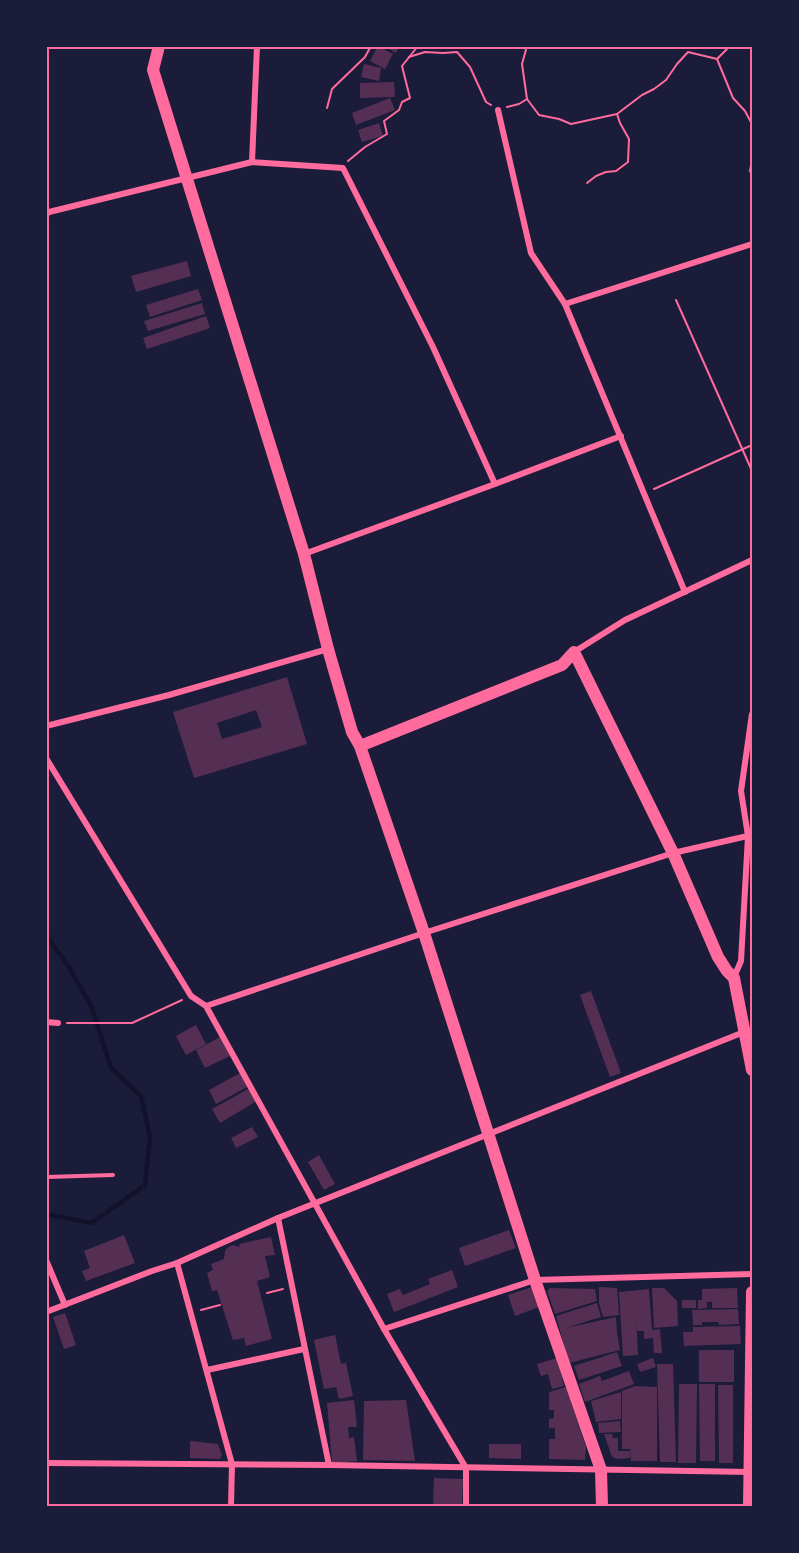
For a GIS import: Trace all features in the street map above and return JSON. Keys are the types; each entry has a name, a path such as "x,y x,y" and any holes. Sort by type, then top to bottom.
{"main road":[{"path":"159,46 153,70 304,554 352,732 360,746 424,933 535,1280 601,1470 602,1506"},
{"path":"360,746 562,665 574,652 673,853 717,957 734,978 753,1070"},
{"path":"749,1506 753,1292"}],"street":[{"path":"252,162 257,46"},
{"path":"498,110 531,253 565,304 685,592"},
{"path":"47,212 252,162 343,168 433,347 495,484"},
{"path":"565,304 753,244"},
{"path":"304,554 621,436"},
{"path":"574,652 625,620 753,560"},
{"path":"46,726 169,695 328,649"},
{"path":"734,978 741,961 750,836 741,791 753,714"},
{"path":"46,758 191,996 206,1006 384,1329 466,1468 466,1506"},
{"path":"206,1006 673,853 750,836"},
{"path":"46,1022 58,1023"},
{"path":"46,1312 177,1263 278,1218 745,1032"},
{"path":"278,1218 329,1465"},
{"path":"46,1260 65,1305"},
{"path":"177,1263 232,1464 231,1506"},
{"path":"384,1329 535,1280 753,1274"},
{"path":"207,1370 304,1348"},
{"path":"46,1463 751,1472"}],"lane":[{"path":"46,1177 113,1175"}],"path":[{"path":"327,108 332,89 365,57 371,46"},
{"path":"343,168 349,158 387,134 384,120 399,111 402,102 410,98 402,66 418,46"},
{"path":"527,46 522,64 527,99 539,115 571,124 618,114 666,80 688,52 717,59"},
{"path":"717,59 730,46"},
{"path":"409,57 425,52 457,52 470,67 486,102 498,110 519,104 527,99"},
{"path":"717,59 733,98 753,124"},
{"path":"587,183 596,176 616,171 628,162 629,139 618,114"},
{"path":"753,159 750,171 753,175"},
{"path":"676,300 753,471"},
{"path":"644,493 753,445"},
{"path":"58,1023 132,1023 191,996"},
{"path":"267,1293 286,1288"},
{"path":"198,1311 220,1305"}],"building":[{"path":"378,46 393,54 385,69 370,61"},
{"path":"384,46 399,46 396,53"},
{"path":"364,64 381,68 379,81 361,77"},
{"path":"394,82 395,97 360,98 360,83"},
{"path":"390,98 395,110 356,125 352,113"},
{"path":"379,123 383,136 362,142 358,130"},
{"path":"187,261 191,276 136,292 131,276"},
{"path":"198,289 202,300 150,317 146,305"},
{"path":"202,303 205,314 148,331 144,321"},
{"path":"206,316 210,328 147,349 143,338"},
{"path":"287,677 307,744 194,778 173,712","holes":["256,710 262,727 222,739 217,723"]},
{"path":"591,991 621,1073 610,1077 580,995"},
{"path":"196,1025 206,1044 186,1055 176,1036"},
{"path":"220,1037 230,1056 205,1068 196,1050"},
{"path":"240,1073 247,1087 216,1104 209,1090"},
{"path":"250,1088 257,1101 220,1123 212,1109"},
{"path":"252,1127 258,1137 236,1148 231,1138"},
{"path":"319,1155 335,1184 324,1190 308,1162"},
{"path":"509,1230 516,1248 465,1266 459,1248"},
{"path":"124,1235 135,1263 86,1281 82,1271 90,1268 84,1251"},
{"path":"271,1237 275,1255 265,1256 270,1277 257,1281 272,1339 246,1346 244,1338 233,1340 217,1290 212,1291 207,1273 213,1270 211,1264 224,1259 228,1247 233,1245 240,1247 239,1244"},
{"path":"452,1270 458,1287 394,1312 387,1294 400,1289 403,1295 430,1284 428,1279"},
{"path":"532,1287 539,1307 515,1316 508,1295"},
{"path":"599,1287 617,1288 619,1315 603,1317 599,1303"},
{"path":"550,1288 595,1289 597,1301 555,1314 547,1291"},
{"path":"652,1288 664,1288 677,1301 678,1326 654,1328"},
{"path":"737,1288 738,1308 712,1308 712,1302 707,1302 707,1308 698,1309 698,1300 702,1300 702,1289"},
{"path":"649,1289 652,1330 660,1329 662,1353 654,1353 653,1338 644,1339 644,1331 637,1331 636,1313 638,1355 623,1356 619,1292"},
{"path":"682,1300 696,1300 696,1308 682,1308"},
{"path":"597,1303 601,1317 566,1328 616,1317 620,1350 569,1363 556,1316"},
{"path":"738,1309 739,1324 719,1325 718,1322 702,1322 702,1325 693,1325 692,1310"},
{"path":"65,1313 76,1345 64,1349 53,1317"},
{"path":"740,1326 741,1344 684,1346 683,1332 693,1332 693,1327"},
{"path":"335,1335 341,1364 346,1363 353,1396 339,1399 336,1387 324,1389 314,1340"},
{"path":"699,1350 734,1350 734,1382 699,1382"},
{"path":"617,1352 622,1366 579,1380 574,1366"},
{"path":"557,1358 564,1386 552,1389 548,1374 541,1376 537,1364"},
{"path":"653,1358 656,1367 640,1372 637,1364"},
{"path":"657,1364 673,1364 676,1462 660,1462"},
{"path":"629,1371 634,1384 585,1402 579,1384 600,1376 602,1381"},
{"path":"679,1384 697,1384 696,1463 678,1463"},
{"path":"699,1384 715,1384 715,1461 700,1461"},
{"path":"718,1385 733,1385 733,1463 719,1463"},
{"path":"635,1386 657,1387 657,1461 631,1461 630,1449 622,1449 622,1391"},
{"path":"566,1387 586,1447 585,1460 549,1459 549,1439 555,1439 555,1428 549,1428 549,1419 554,1418 554,1410 549,1410 549,1392"},
{"path":"621,1392 621,1419 596,1422 591,1401"},
{"path":"354,1400 357,1427 348,1427 349,1438 354,1437 357,1461 332,1463 327,1403"},
{"path":"406,1400 415,1461 363,1460 364,1401"},
{"path":"620,1421 621,1432 599,1433 598,1423"},
{"path":"604,1434 612,1434 613,1438 618,1438 618,1451 630,1451 630,1458 612,1457"},
{"path":"190,1441 218,1444 222,1455 220,1459 190,1458"},
{"path":"489,1444 521,1444 521,1459 489,1458"},
{"path":"434,1478 463,1479 462,1506 433,1506"}],"waterway":[{"path":"46,935 69,967 92,1008 111,1068 141,1096 150,1137 145,1185 92,1223 46,1214"}]}
